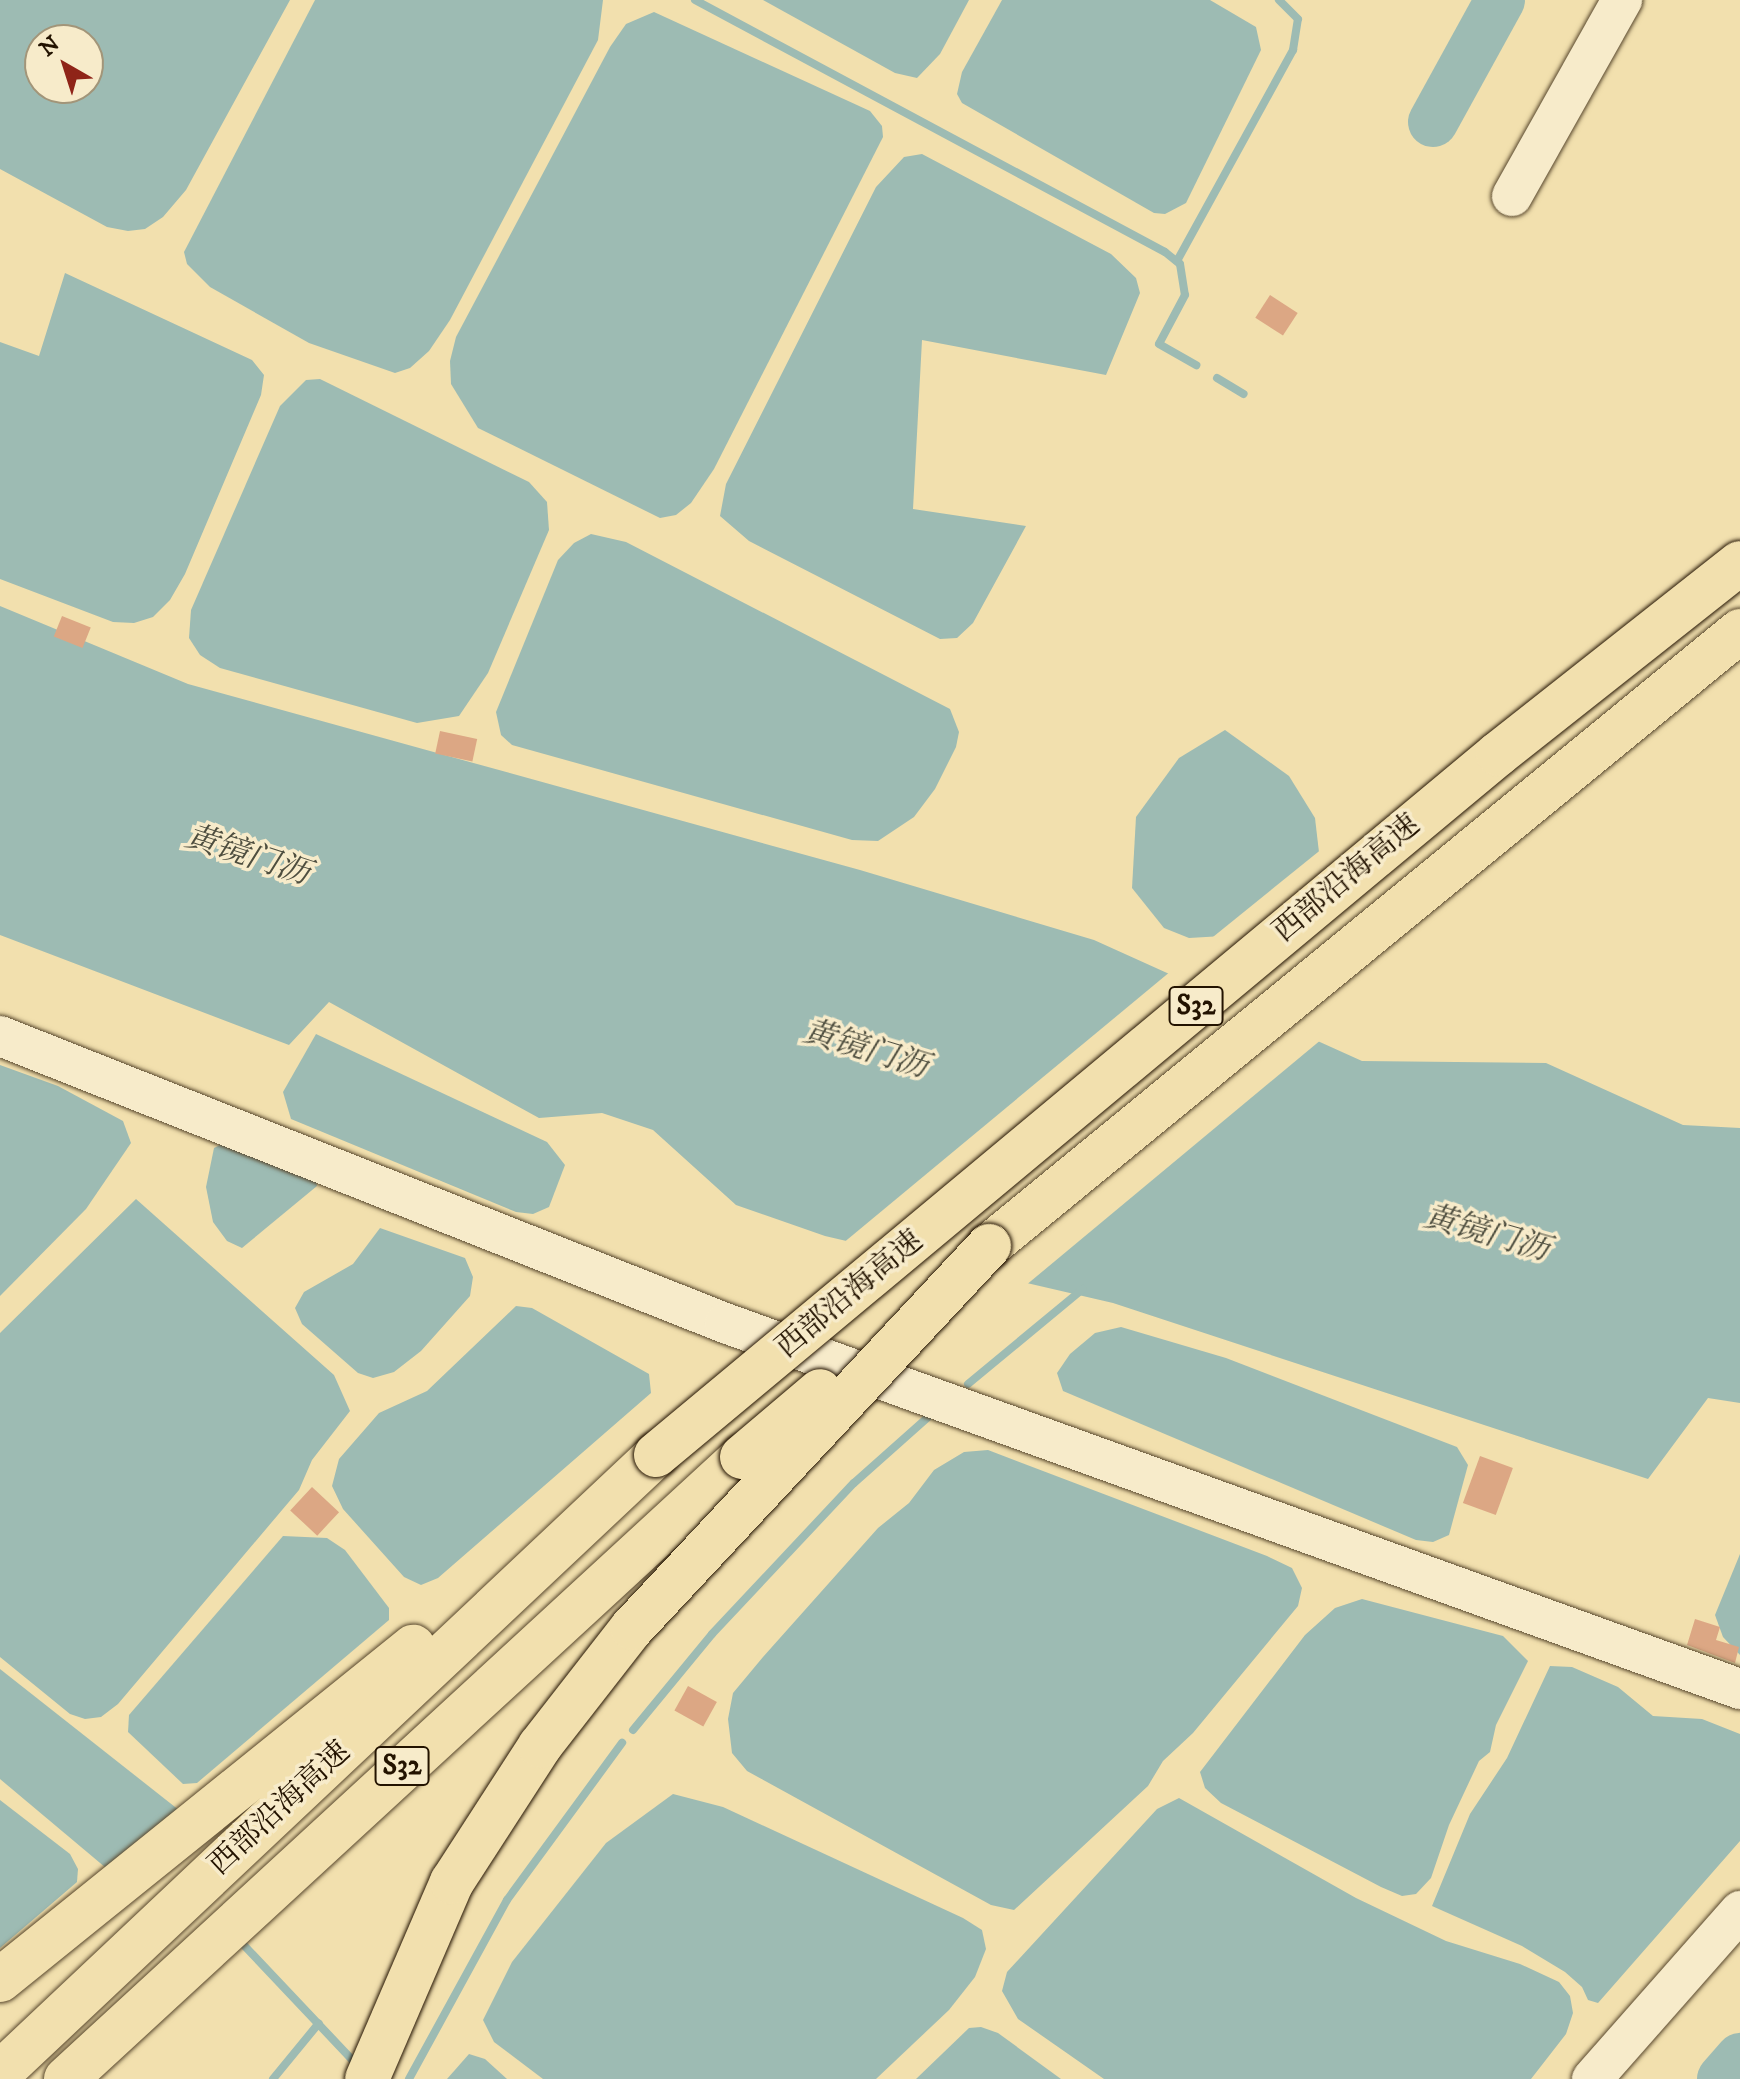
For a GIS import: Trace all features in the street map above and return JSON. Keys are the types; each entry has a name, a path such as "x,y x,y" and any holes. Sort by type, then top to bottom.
{"highway":[{"name":"西部沿海高速","path":"0,2073 656,1455 1498,754 1740,563"},
{"name":"西部沿海高速","path":"66,2079 514,1662 989,1246 1740,631"},
{"path":"367,2079 452,1882 540,1746 632,1628 989,1246"},
{"path":"0,1980 656,1455"}],"street":[{"path":"1512,196 1622,0"},
{"path":"0,1036 725,1323 1740,1689"},
{"path":"1592,2079 1740,1911"}],"water":[{"path":"0,0 290,0 186,190 163,217 145,229 128,231 107,227 0,169"},
{"path":"315,0 603,0 598,40 450,320 429,351 410,368 395,373 309,343 210,287 187,264 184,252"},
{"path":"763,0 969,0 940,54 917,78 895,73"},
{"path":"1002,0 1210,0 1256,27 1261,50 1186,203 1165,214 1154,213 962,103 957,94 962,72"},
{"path":"654,12 870,111 882,126 883,137 714,469 691,503 676,515 660,518 478,428 451,384 450,361 456,337 610,47 626,24"},
{"path":"922,154 1111,254 1136,278 1140,293 1106,375 922,340 913,509 1026,526 973,623 957,638 940,639 749,541 720,516 726,484 876,187 904,157"},
{"path":"65,273 252,360 264,375 261,395 185,574 170,600 153,617 134,623 113,622 0,579 0,342 39,356"},
{"path":"320,379 529,482 547,502 549,530 488,673 459,716 417,723 220,668 200,655 189,638 191,610 280,406 306,380"},
{"path":"591,534 626,542 950,709 959,732 956,747 935,789 914,817 878,841 852,840 512,745 501,735 496,712 558,560 574,543"},
{"name":"黄镜门沥","path":"0,606 188,684 860,870 1094,940 1362,1061 1546,1063 1683,1125 1740,1128 1740,1403 1708,1398 1648,1479 1113,1303 825,1236 736,1205 653,1130 602,1113 539,1118 329,1002 289,1045 0,935"},
{"path":"1225,730 1289,776 1315,818 1320,861 1223,936 1189,938 1164,928 1132,888 1136,817 1179,758"},
{"path":"316,1034 547,1142 565,1165 549,1207 533,1214 516,1212 291,1119 283,1092"},
{"path":"0,1065 58,1086 123,1121 131,1143 86,1209 0,1296"},
{"path":"228,1141 316,1181 317,1186 242,1248 227,1241 213,1222 206,1187 214,1148"},
{"path":"136,1199 334,1375 350,1411 312,1460 299,1490 118,1704 101,1717 85,1719 70,1714 0,1657 0,1333"},
{"path":"380,1228 465,1258 473,1277 470,1296 421,1351 394,1372 373,1378 358,1373 302,1324 295,1308 304,1292 353,1264"},
{"path":"516,1306 532,1308 649,1374 651,1393 438,1578 421,1585 404,1577 343,1509 332,1486 339,1459 379,1413 427,1391"},
{"path":"1121,1327 1226,1358 1457,1447 1468,1465 1449,1535 1433,1542 1416,1540 1063,1391 1057,1373 1070,1354 1095,1333"},
{"path":"988,1450 1267,1556 1292,1568 1302,1588 1298,1606 1193,1733 1163,1761 1148,1786 1014,1910 991,1905 747,1771 732,1753 728,1719 733,1693 878,1528 909,1503 934,1470 964,1452"},
{"path":"283,1536 327,1538 345,1550 389,1608 389,1620 197,1783 183,1784 128,1732 129,1715"},
{"path":"1740,1554 1740,1655 1723,1637 1715,1615"},
{"path":"1362,1599 1503,1636 1528,1661 1496,1725 1490,1752 1479,1761 1449,1825 1431,1878 1416,1894 1402,1896 1381,1887 1221,1803 1205,1788 1200,1772 1305,1635 1335,1608"},
{"path":"1550,1666 1572,1667 1618,1687 1653,1716 1702,1719 1740,1734 1740,1841 1598,2003 1588,2000 1582,1987 1565,1972 1522,1946 1432,1906 1470,1814 1507,1758"},
{"path":"0,1669 189,1818 112,1873 0,1779"},
{"path":"673,1794 723,1807 963,1918 982,1930 986,1949 975,1977 949,2010 876,2079 543,2079 494,2042 483,2020 512,1962 606,1843"},
{"path":"1179,1798 1356,1898 1446,1941 1520,1964 1559,1982 1570,1996 1573,2013 1566,2034 1531,2079 1104,2079 1018,2019 1002,1991 1007,1972 1157,1809"},
{"path":"0,1800 70,1854 78,1869 77,1882 0,1948"},
{"path":"981,2027 998,2033 1061,2079 916,2079 969,2028"},
{"path":"469,2054 485,2059 507,2079 447,2079"}],"pier":[{"path":"1323,848 1323,864 1225,940 1208,941"},
{"path":"1171,971 1322,1039 1025,1286 842,1244"}],"building":[{"path":"1270,295 1298,313 1283,336 1255,318"},
{"path":"62,616 91,628 83,648 54,636"},
{"path":"440,731 477,739 472,761 435,753"},
{"path":"1480,1456 1513,1468 1496,1515 1463,1503"},
{"path":"312,1487 339,1512 317,1536 290,1510"},
{"path":"1695,1619 1720,1627 1716,1640 1739,1647 1735,1663 1687,1645"},
{"path":"688,1686 717,1702 703,1726 674,1710"}],"waterway":[{"path":"695,0 1165,252 1180,264 1185,295 1159,344 1196,365"},
{"path":"1177,261 1293,50 1298,19 1279,0"},
{"path":"1433,122 1500,0"},
{"path":"1217,378 1244,394"},
{"path":"968,1384 1083,1289"},
{"path":"633,1730 712,1634 854,1483 928,1417"},
{"path":"409,2079 507,1900 622,1743"},
{"path":"238,1939 358,2066"},
{"path":"273,2079 319,2023"},
{"path":"1722,2079 1740,2058"}]}
